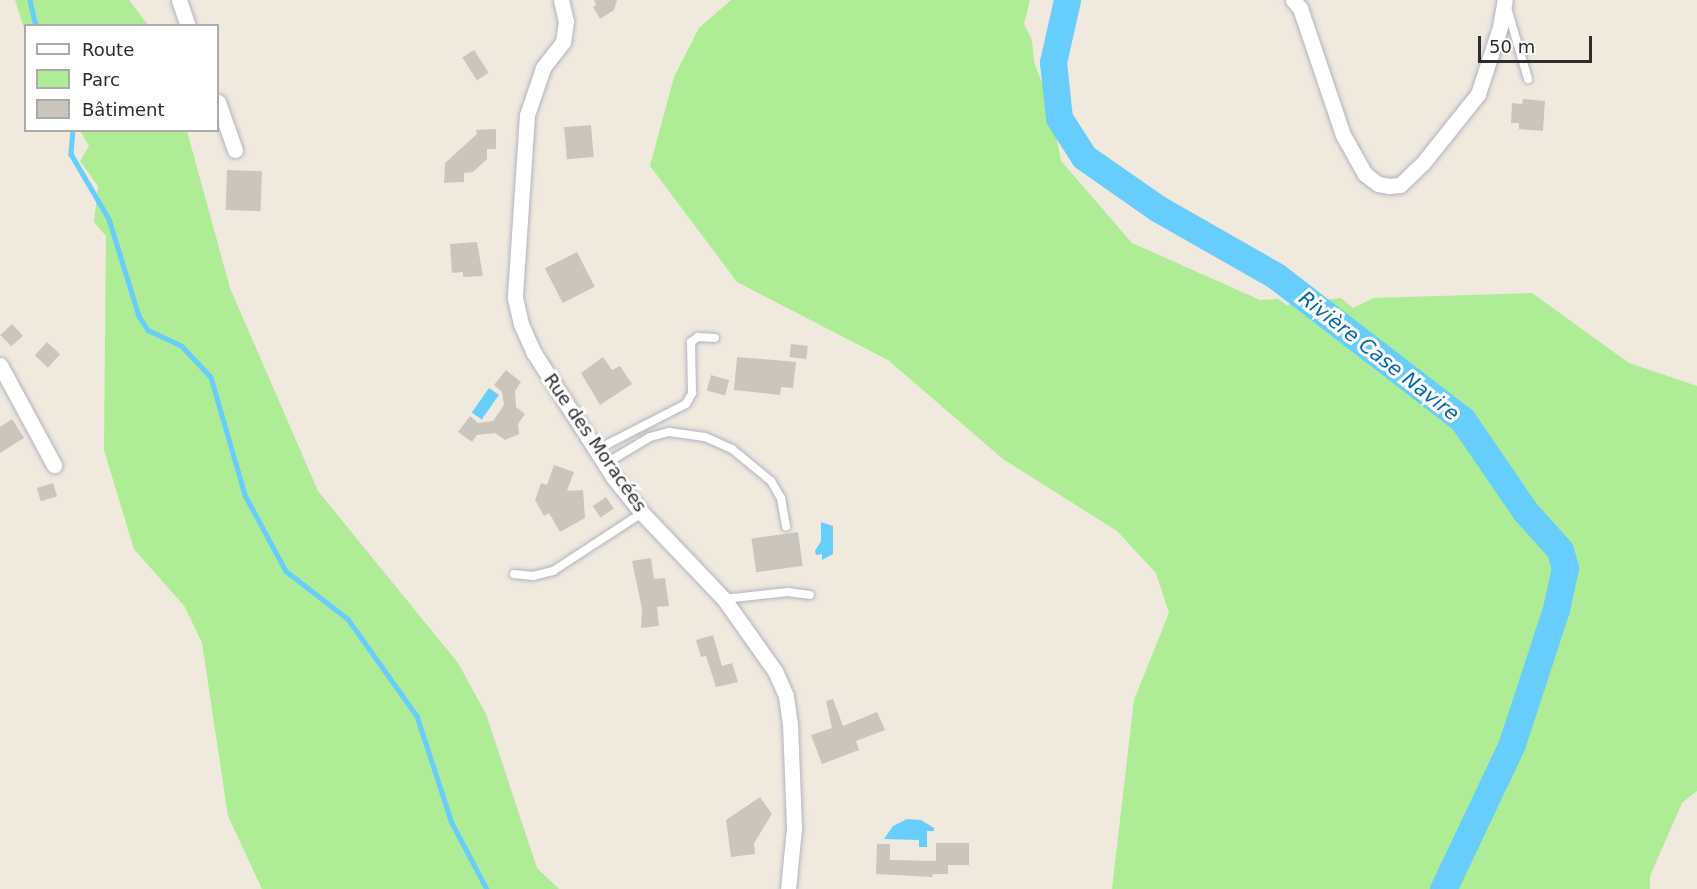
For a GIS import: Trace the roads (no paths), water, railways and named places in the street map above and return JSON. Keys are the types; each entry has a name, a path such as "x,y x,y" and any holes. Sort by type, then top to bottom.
{"street":[{"path":"179,0 187,24"},
{"name":"Rue des Moracées","path":"561,0 566,21 563,42 543,68 527,115 515,298 520,324 534,353 605,464 642,513 724,599 775,671 786,696 794,828 788,889"},
{"path":"1293,0 1300,8 1343,135 1365,174 1378,184 1389,186 1400,185 1416,171 1478,94 1505,1"},
{"path":"219,105 236,150"},
{"path":"0,365 54,465"}],"lane":[{"path":"1505,1 1528,79"},
{"path":"596,450 686,404 692,393 691,342 698,337 715,338"},
{"path":"605,464 650,437 669,432 705,437 753,463 771,481 781,498 786,527"},
{"path":"514,573 533,576 553,572 642,513"},
{"path":"724,599 788,592 810,596"}],"water":[{"path":"489,388 499,395 482,419 472,413"},
{"path":"821,522 833,526 833,554 822,560 822,554 816,555 815,551 821,541"},
{"path":"907,819 921,820 934,828 934,831 927,831 927,847 919,847 919,840 884,839 893,826"}],"waterway":[{"path":"30,0 36,24"},
{"name":"Rivière Case Navire","path":"1067,0 1053,62 1059,118 1084,157 1157,208 1276,276 1462,419 1525,511 1560,550 1565,568 1556,609 1512,744 1443,889"},
{"path":"73,132 71,154 109,219 139,316 148,330 182,346 211,377 245,495 286,571 348,619 417,716 452,823 487,889"}]}
